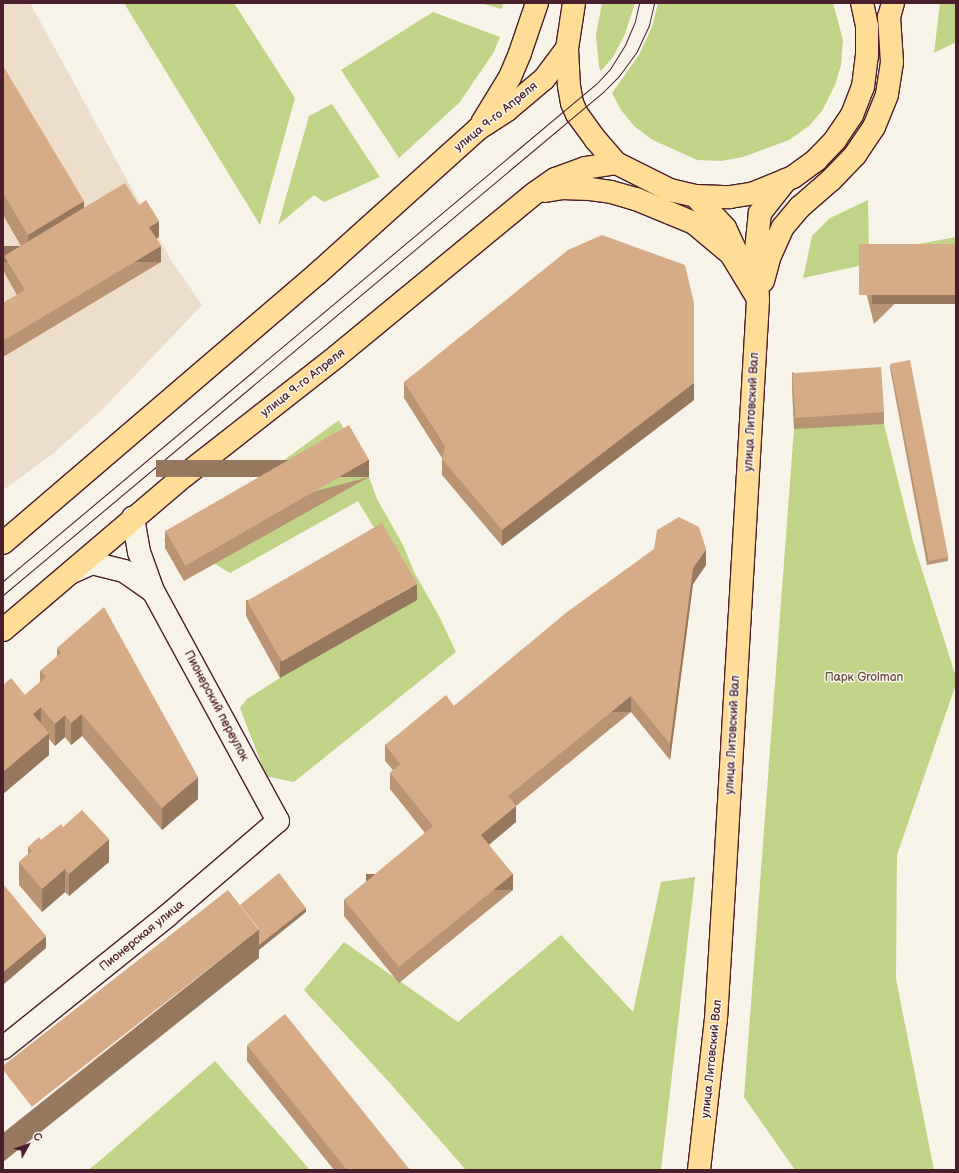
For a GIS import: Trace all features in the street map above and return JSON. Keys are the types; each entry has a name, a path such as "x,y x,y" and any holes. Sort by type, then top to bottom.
{"main road":[{"path":"478,129 510,77 526,38 537,3"},
{"path":"574,3 567,49 572,103 577,114 596,140 616,163 670,190 695,196 730,197 746,194 786,180 816,160 835,140 852,115 863,87 867,56 870,3"},
{"path":"862,3 868,26"},
{"path":"758,300 769,258 782,227 800,207 831,180 855,155 874,127 887,94 892,62 889,17 892,3"},
{"name":"улица 9-го Апреля","path":"3,543 317,274 478,129 507,110 544,79 567,49"},
{"name":"улица 9-го Апреля","path":"3,630 133,518 337,356 535,193 555,179 585,168 616,163"},
{"name":"улица Литовский Вал","path":"699,1170 716,1019 758,300 756,250 760,213 786,180"},
{"path":"535,193 562,188 590,189 611,192 648,204 694,223 730,254 758,300"},
{"name":"улица Литовский Вал","path":"695,196 725,228 758,300"}],"street":[{"name":"Пионерский переулок","path":"133,518 139,552 154,591 278,821"},
{"name":"Пионерский переулок","path":"67,574 92,563 124,571 154,591"},
{"name":"Пионерская улица","path":"3,1048 167,916 278,821"}],"shaded area":[{"path":"3,3 30,3 171,260 202,305 101,411 50,456 3,490"}],"green space":[{"path":"124,3 234,3 295,98 260,225"},
{"path":"480,3 503,3 502,9"},
{"path":"602,3 635,3 625,34 613,57 601,71 599,67 596,34"},
{"path":"658,3 833,3 843,40 841,65 835,85 822,111 809,126 789,140 743,157 721,161 697,160 653,140 635,127 621,110 612,93 639,55 652,27"},
{"path":"940,3 956,3 956,42 934,53"},
{"path":"433,12 500,37 494,52 459,103 399,158 341,70"},
{"path":"332,104 380,177 324,202 314,195 278,225 309,116"},
{"path":"868,200 869,253 956,237 956,245 803,278 812,236 830,218"},
{"name":"Парк Grolman","path":"881,380 884,424 914,545 956,677 956,684 897,855 896,979 934,1170 795,1170 744,1097 794,429 792,385"},
{"path":"339,420 369,477 377,499 403,545 415,574 439,616 456,652 294,782 266,776 240,708 247,699 280,678 417,600 358,501 230,573 207,559 179,573 164,540 243,490"},
{"path":"695,877 661,1170 466,1170 389,1082 304,990 344,942 458,1022 561,935 633,1012 661,882"},
{"path":"215,1061 310,1170 88,1170 96,1164"}],"building":[{"path":"3,66 84,201 28,235 3,193"},
{"path":"125,183 139,205 146,200 159,221 149,227 161,246 3,341 3,303 25,290 4,256"},
{"path":"602,235 685,265 694,303 694,383 502,530 442,459 445,446 404,382 568,250"},
{"path":"859,244 956,244 956,295 859,295"},
{"path":"910,360 948,557 929,561 890,364"},
{"path":"881,367 884,412 795,418 792,373"},
{"path":"349,425 369,460 185,566 165,531"},
{"path":"679,517 699,527 706,549 693,568 670,744 631,696 508,796 516,806 481,835 513,874 399,967 344,900 433,826 390,773 400,764 385,745 446,695 454,706 567,612 654,549 657,530"},
{"path":"382,523 417,584 282,662 247,601"},
{"path":"104,607 198,777 162,808 82,714 71,723 65,715 55,724 41,707 33,714 49,733 3,772 3,685 11,678 25,695 46,677 40,671 61,653 57,648"},
{"path":"82,810 109,839 69,874 65,869 42,889 19,862 32,851 28,847 39,837 41,840 61,824 63,827"},
{"path":"279,873 306,908 259,945 259,929 240,905"},
{"path":"3,884 46,936 3,972"},
{"path":"228,890 259,929 32,1107 3,1070 3,1066"},
{"path":"285,1014 410,1170 347,1170 247,1045"}],"tram line":[{"path":"3,581 597,83 610,69 625,45 635,21 639,3"},
{"path":"3,595 604,91 619,76 637,51 649,25 654,3"}]}
